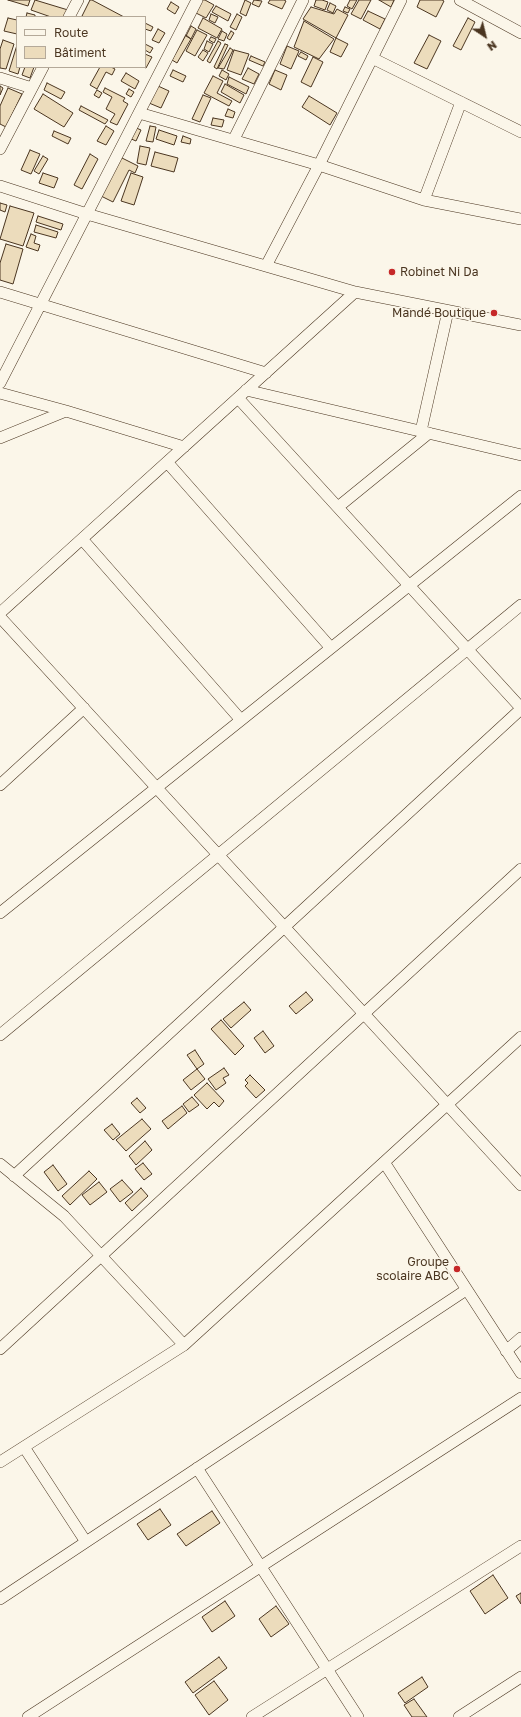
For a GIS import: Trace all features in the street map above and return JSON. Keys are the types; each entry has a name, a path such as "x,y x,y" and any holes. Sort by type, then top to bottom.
{"street":[{"path":"234,140 303,0"},
{"path":"266,266 319,165 401,0"},
{"path":"460,0 521,33"},
{"path":"69,16 75,1"},
{"path":"0,383 139,113 194,1"},
{"path":"372,58 521,132"},
{"path":"0,149 42,68"},
{"path":"0,78 32,88"},
{"path":"424,200 461,102"},
{"path":"139,113 319,165 424,200 521,219"},
{"path":"0,186 87,214 354,292 521,326"},
{"path":"0,292 266,373"},
{"path":"0,613 354,292"},
{"path":"338,507 425,432 448,311"},
{"path":"0,393 66,411 184,447"},
{"path":"242,394 425,432 521,455"},
{"path":"14,1176 521,709 338,507 242,394"},
{"path":"0,438 66,411"},
{"path":"167,462 331,648"},
{"path":"0,913 521,496"},
{"path":"82,539 241,720"},
{"path":"0,1035 521,605"},
{"path":"0,617 521,1184"},
{"path":"0,785 84,708"},
{"path":"0,1349 101,1254 521,868"},
{"path":"0,1462 184,1345 521,1037"},
{"path":"384,1162 521,1373"},
{"path":"0,1164 64,1216 101,1254 184,1345"},
{"path":"0,1599 466,1290"},
{"path":"506,1351 521,1338"},
{"path":"28,1717 521,1398"},
{"path":"24,1447 86,1542"},
{"path":"197,1468 358,1717"},
{"path":"252,1717 521,1546"},
{"path":"459,1717 521,1677"}],"building":[{"path":"8,0 30,0 28,6"},
{"path":"35,0 68,10 65,16 48,16 31,10"},
{"path":"90,0 92,0 122,16 82,16"},
{"path":"200,0 205,0 214,5 206,18 194,12"},
{"path":"245,0 251,3 246,16 240,13"},
{"path":"254,0 262,1 259,7 252,4"},
{"path":"270,0 286,1 282,9 268,3"},
{"path":"316,0 328,2 325,10 314,6"},
{"path":"350,0 357,0 352,9 347,6"},
{"path":"359,0 371,0 361,19 351,14"},
{"path":"379,0 394,0 391,7"},
{"path":"420,0 444,1 436,17 417,7"},
{"path":"171,2 179,7 175,14 167,9"},
{"path":"330,3 336,6 333,13 327,10"},
{"path":"216,6 231,14 228,21 212,12"},
{"path":"311,7 334,14 337,9 348,15 336,38 303,19"},
{"path":"345,7 350,9 348,13 343,11"},
{"path":"368,11 385,19 380,29 363,20"},
{"path":"27,13 35,15 35,16 26,16"},
{"path":"211,14 218,17 215,23 209,20"},
{"path":"237,14 242,17 236,30 230,27"},
{"path":"8,18 16,20 16,34 4,31"},
{"path":"203,18 222,29 217,38 198,28"},
{"path":"468,18 475,22 461,50 453,46"},
{"path":"304,21 334,39 319,59 294,47"},
{"path":"146,24 153,27 151,31 146,29"},
{"path":"191,26 196,29 191,39 186,36"},
{"path":"158,29 165,33 159,43 152,40"},
{"path":"197,30 207,35 195,56 186,51"},
{"path":"222,31 227,34 224,41 218,39"},
{"path":"231,31 234,33 230,40 227,38"},
{"path":"186,35 191,39 177,63 172,60"},
{"path":"429,35 441,41 427,69 414,63"},
{"path":"211,37 216,39 214,43 209,40"},
{"path":"336,38 348,44 341,57 330,52"},
{"path":"3,40 14,44 6,69 0,68 0,49"},
{"path":"207,41 213,44 209,52 204,49"},
{"path":"218,41 221,43 210,63 207,61"},
{"path":"146,44 153,48 150,53 146,51"},
{"path":"225,44 228,45 217,69 214,67"},
{"path":"287,46 299,51 291,69 280,64"},
{"path":"16,48 16,68 20,68 18,74 9,71"},
{"path":"230,48 233,50 224,69 218,68"},
{"path":"203,50 208,53 203,61 198,57"},
{"path":"234,50 249,54 241,75 227,70"},
{"path":"301,52 308,56 306,60 298,56"},
{"path":"146,54 152,57 146,68"},
{"path":"251,56 265,62 263,66 249,60"},
{"path":"313,57 323,62 311,87 301,82"},
{"path":"25,68 34,68 30,78 22,75"},
{"path":"99,68 115,69 112,75 106,72 97,89 90,85"},
{"path":"248,68 259,74 254,84 242,79"},
{"path":"173,70 186,76 183,82 170,76"},
{"path":"222,70 229,74 226,80 219,76"},
{"path":"275,70 287,75 281,90 269,84"},
{"path":"126,73 139,81 135,89 121,81"},
{"path":"213,76 223,81 217,93 232,101 229,106 204,93"},
{"path":"229,77 249,87 246,94 227,84"},
{"path":"47,83 65,92 61,99 44,90"},
{"path":"225,84 244,95 240,103 221,92"},
{"path":"0,86 3,88 0,95"},
{"path":"158,86 169,91 161,108 149,103"},
{"path":"8,88 22,94 6,127 0,124 0,106"},
{"path":"105,88 125,98 123,101 128,104 117,125 110,122 115,114 106,109 112,97 103,92"},
{"path":"129,89 134,92 131,97 126,94"},
{"path":"97,90 102,93 99,98 94,95"},
{"path":"43,94 73,113 64,127 34,109"},
{"path":"203,95 211,98 200,122 192,119"},
{"path":"309,96 337,113 330,125 302,107"},
{"path":"81,106 108,120 105,124 79,110"},
{"path":"228,109 235,112 233,118 225,116"},
{"path":"213,118 224,120 222,127 211,125"},
{"path":"106,126 114,131 106,145 97,141"},
{"path":"150,126 156,127 153,142 146,141"},
{"path":"134,127 141,130 136,141 129,138"},
{"path":"159,130 177,136 174,145 156,139"},
{"path":"54,131 71,138 68,144 52,136"},
{"path":"183,136 191,139 190,144 181,142"},
{"path":"140,146 150,148 146,165 137,163"},
{"path":"30,150 40,154 31,174 21,170"},
{"path":"155,152 178,158 174,172 151,166"},
{"path":"90,154 98,159 82,189 74,185"},
{"path":"43,156 48,159 39,174 34,171"},
{"path":"120,157 138,166 135,173 129,170 113,202 101,196"},
{"path":"43,173 58,178 54,188 39,183"},
{"path":"131,173 143,177 134,205 121,201"},
{"path":"0,203 7,205 5,212 0,210"},
{"path":"10,206 34,213 23,246 0,239"},
{"path":"38,216 63,224 61,230 36,222"},
{"path":"36,225 58,232 56,238 34,232"},
{"path":"31,234 36,236 34,243 40,245 38,251 26,247"},
{"path":"6,244 23,249 13,284 0,280 0,263"},
{"path":"306,992 313,1000 296,1014 289,1006"},
{"path":"244,1002 251,1010 231,1028 223,1019"},
{"path":"221,1020 244,1046 235,1055 211,1029"},
{"path":"263,1031 274,1046 265,1053 254,1038"},
{"path":"195,1050 204,1064 197,1069 187,1055"},
{"path":"224,1068 229,1075 223,1078 226,1083 216,1090 208,1079"},
{"path":"197,1069 205,1079 191,1090 183,1080"},
{"path":"250,1075 265,1090 256,1098 245,1086 248,1083 245,1080"},
{"path":"207,1083 224,1101 219,1107 214,1102 207,1109 194,1095"},
{"path":"192,1097 199,1105 189,1112 183,1104"},
{"path":"137,1098 146,1108 140,1113 131,1103"},
{"path":"182,1106 187,1113 168,1129 162,1121"},
{"path":"142,1119 151,1129 126,1151 116,1140"},
{"path":"112,1124 120,1134 113,1140 104,1130"},
{"path":"145,1141 152,1150 136,1165 129,1156"},
{"path":"143,1163 152,1174 144,1180 135,1169"},
{"path":"53,1165 67,1184 58,1191 44,1172"},
{"path":"89,1171 97,1179 70,1205 62,1196"},
{"path":"122,1180 133,1192 120,1202 110,1189"},
{"path":"99,1182 107,1192 90,1205 82,1195"},
{"path":"141,1188 148,1196 132,1211 125,1203"},
{"path":"160,1509 171,1525 148,1540 137,1524"},
{"path":"212,1511 220,1523 186,1546 177,1534"},
{"path":"493,1575 508,1598 485,1614 470,1591"},
{"path":"521,1593 521,1604 516,1596"},
{"path":"225,1601 235,1616 212,1632 202,1617"},
{"path":"276,1606 289,1624 271,1637 259,1619"},
{"path":"219,1657 227,1668 193,1693 185,1682"},
{"path":"422,1677 428,1687 405,1703 398,1693"},
{"path":"214,1681 228,1700 209,1715 195,1695"},
{"path":"414,1699 427,1717 412,1717 404,1705"}],"place":[{"name":"Robinet Ni Da","path":"392,272"},
{"name":"Mandé Boutique","path":"494,313"},
{"name":"Groupe scolaire ABC","path":"457,1269"}]}
